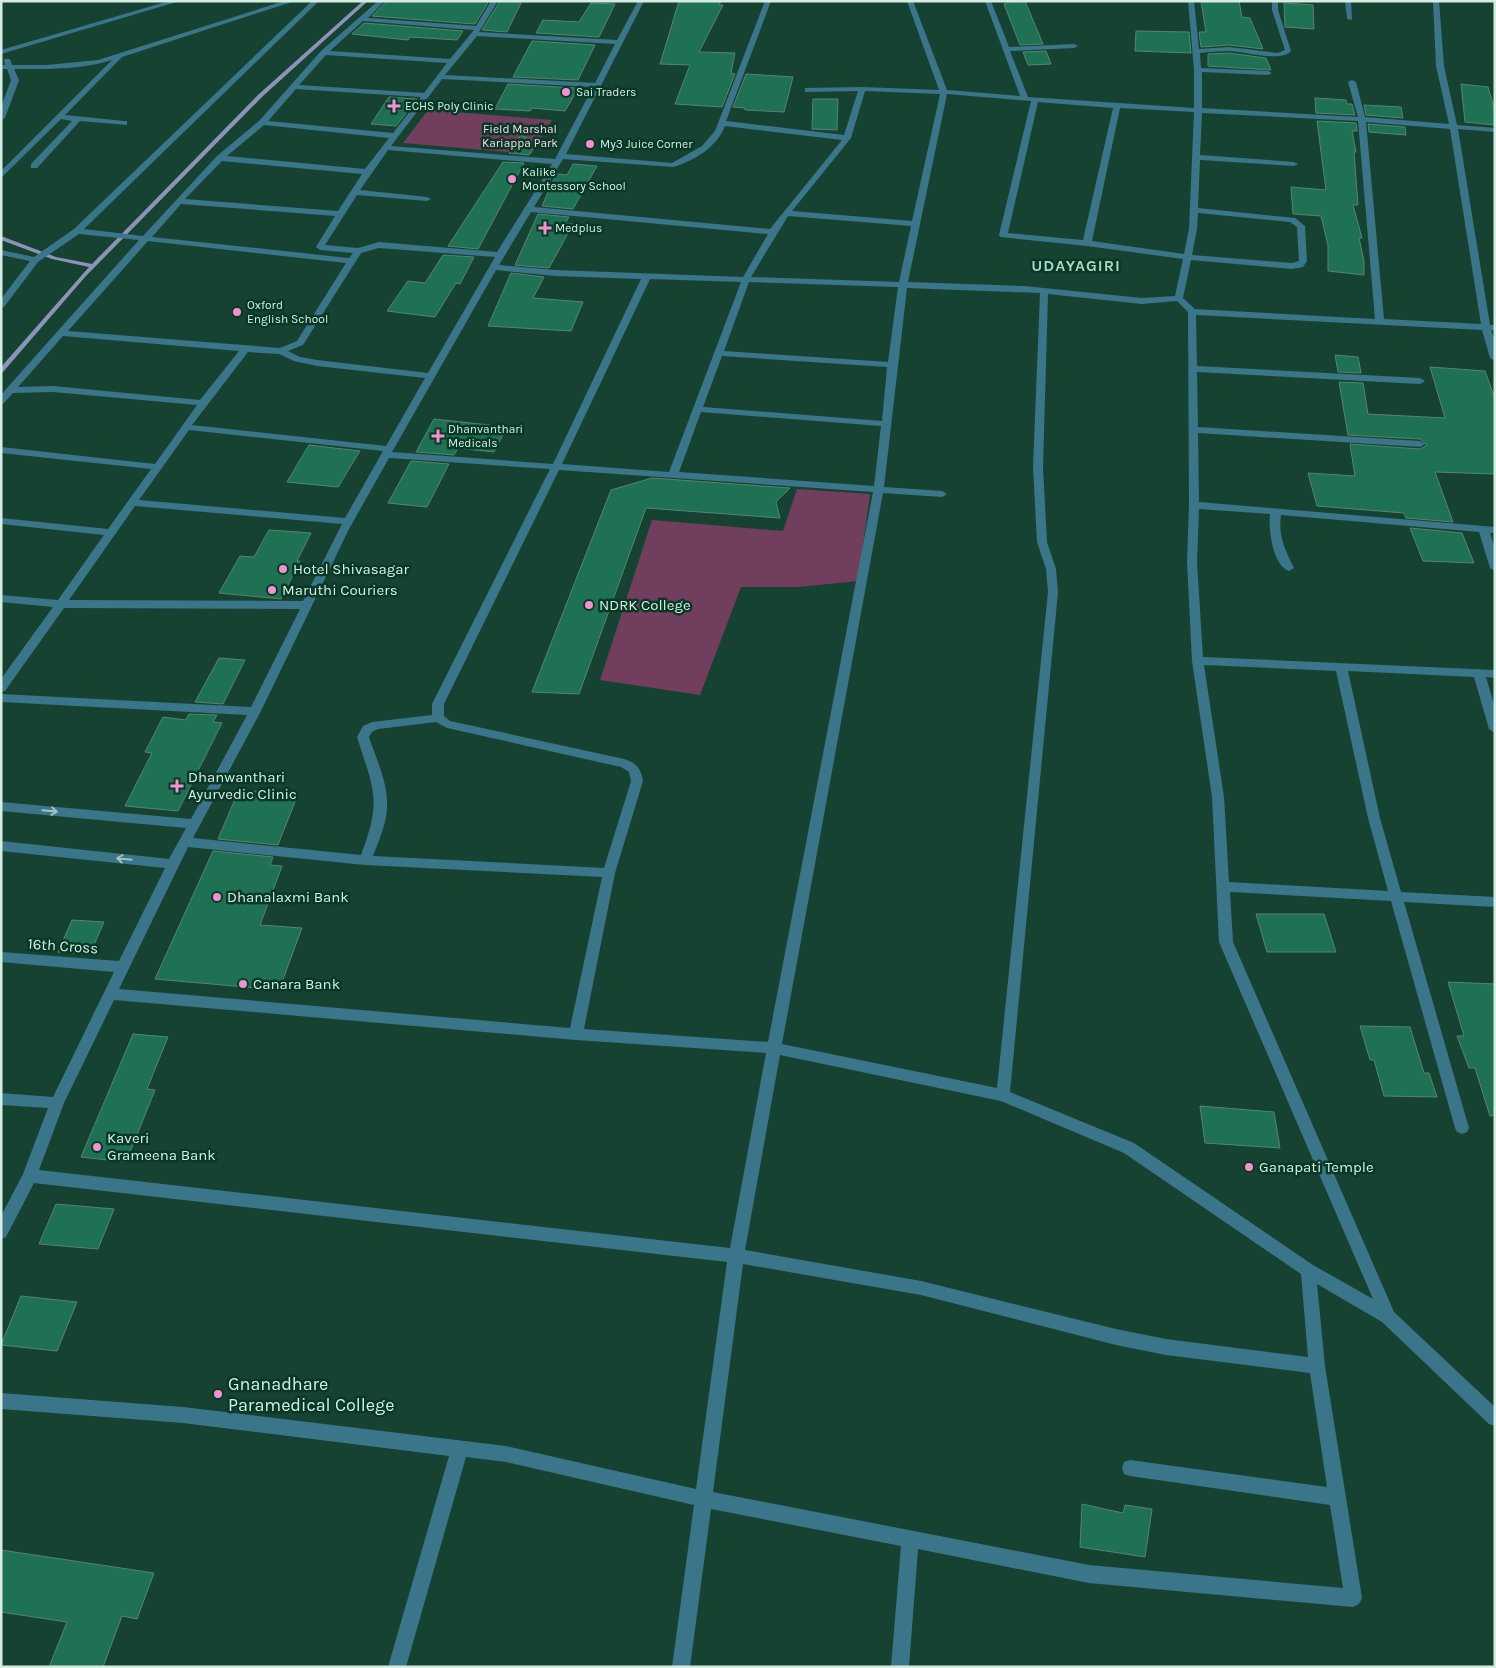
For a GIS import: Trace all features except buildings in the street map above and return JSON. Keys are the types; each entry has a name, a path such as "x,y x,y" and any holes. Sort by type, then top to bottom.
{"street":[{"path":"1,118 15,80 2,52 177,1"},
{"path":"1,67 47,67 99,62 189,35 258,10 292,1"},
{"path":"1,305 36,259 77,231 316,1"},
{"path":"1,401 59,333 179,201 220,158 262,123 324,53 382,1"},
{"path":"495,1 476,31 367,172 320,247 358,251 379,245 500,255"},
{"path":"1,1232 30,1176 57,1103 173,864 255,711 348,521 500,255 560,159 641,1"},
{"path":"386,148 673,165 686,160 714,140 768,1"},
{"path":"681,1667 736,1256 879,489 892,365 903,285 944,92 910,1"},
{"path":"988,1 1025,98"},
{"path":"1179,298 1194,210 1198,70 1191,1"},
{"path":"1195,51 1217,49 1286,53 1289,50 1275,10 1275,1"},
{"path":"1348,1 1350,19"},
{"path":"1436,1 1440,66 1450,105 1495,358"},
{"path":"360,19 476,31 620,42"},
{"path":"1006,49 1074,46"},
{"path":"324,53 452,61"},
{"path":"1,176 121,56"},
{"path":"1198,70 1268,73"},
{"path":"441,77 599,85"},
{"path":"1352,82 1362,120 1380,322"},
{"path":"292,87 428,95"},
{"path":"673,475 746,279 772,232 847,138 862,89"},
{"path":"808,90 862,89 944,92 1117,106 1362,120 1495,130"},
{"path":"1035,99 1003,235 1087,243 1187,257 1292,266 1300,265 1303,261 1301,226 1298,222 1194,210"},
{"path":"1087,243 1117,106"},
{"path":"59,117 124,123"},
{"path":"34,166 78,119"},
{"path":"262,123 396,136"},
{"path":"722,123 847,138"},
{"path":"1196,157 1294,164"},
{"path":"220,158 367,172"},
{"path":"355,192 427,199"},
{"path":"179,201 341,214"},
{"path":"528,209 772,232"},
{"path":"786,213 917,224"},
{"path":"77,231 352,261"},
{"path":"281,351 300,343 358,251"},
{"path":"1,252 36,259"},
{"path":"493,267 555,272 1044,291 1142,301 1179,298"},
{"path":"438,718 438,704 556,467 647,276"},
{"path":"1,289 12,290"},
{"path":"1003,1094 1052,592 1051,569 1042,542 1038,467 1044,291"},
{"path":"1179,298 1192,312 1194,505 1192,562 1198,661 1218,797 1226,942 1388,1317"},
{"path":"1192,312 1491,328"},
{"path":"59,333 281,351 297,359 318,363 431,376"},
{"path":"1,688 203,403 246,349"},
{"path":"718,353 892,365"},
{"path":"1192,369 1420,380"},
{"path":"10,390 53,389 203,403"},
{"path":"698,409 886,424"},
{"path":"186,427 388,452 556,467 942,494"},
{"path":"1193,430 1420,444"},
{"path":"1,450 158,468"},
{"path":"133,503 348,521"},
{"path":"1194,505 1489,530 1495,568"},
{"path":"1276,512 1272,530 1289,568"},
{"path":"1,521 112,533"},
{"path":"1,598 62,604 307,605"},
{"path":"1198,661 1495,674"},
{"path":"1341,667 1374,818 1462,1128"},
{"path":"1479,673 1495,729"},
{"path":"1,698 255,711"},
{"path":"365,860 380,816 382,804 363,737 367,729 376,725 438,718 447,724 624,763 635,770 637,781 609,873 576,1034"},
{"path":"1,806 194,824"},
{"path":"186,842 365,860 609,873"},
{"path":"1,846 173,864"},
{"path":"1223,887 1495,902"},
{"name":"16th Cross","path":"1,957 123,967"},
{"path":"110,994 576,1034 774,1048 1003,1094 1129,1148 1308,1270 1388,1317 1495,1418"},
{"path":"1,1098 57,1103"},
{"path":"30,1176 736,1256 921,1288 1116,1337 1166,1347 1317,1366"},
{"path":"1,1401 184,1415 506,1454 703,1499 1089,1574 1353,1598 1317,1366 1308,1270"},
{"path":"398,1667 460,1448"},
{"path":"1130,1468 1337,1497"},
{"path":"900,1667 910,1539"}],"green space":[{"name":"Field Marshal Kariappa Park","path":"428,110 552,120 531,154 403,143"},
{"path":"797,489 870,494 858,581 799,587 741,587 700,695 600,680 652,520 783,531"}],"waterway":[{"path":"93,266 261,95 366,1"},
{"path":"1,238 54,258 93,266"},
{"path":"1,371 93,266"}],"place":[{"name":"Sai Traders","path":"566,92"},
{"name":"ECHS Poly Clinic","path":"394,106"},
{"name":"My3 Juice Corner","path":"590,144"},
{"name":"Kalike Montessory School","path":"512,179"},
{"name":"Medplus","path":"545,228"},
{"name":"Oxford English School","path":"237,312"},
{"name":"Dhanvanthari Medicals","path":"438,436"},
{"name":"Hotel Shivasagar","path":"283,569"},
{"name":"Maruthi Couriers","path":"272,590"},
{"name":"NDRK College","path":"589,605"},
{"name":"Dhanwanthari Ayurvedic Clinic","path":"177,786"},
{"name":"Dhanalaxmi Bank","path":"217,897"},
{"name":"Canara Bank","path":"243,984"},
{"name":"Kaveri Grameena Bank","path":"97,1147"},
{"name":"Ganapati Temple","path":"1249,1167"},
{"name":"Gnanadhare Paramedical College","path":"218,1394"}],"district":[{"name":"UDAYAGIRI","path":"1076,265"}]}
